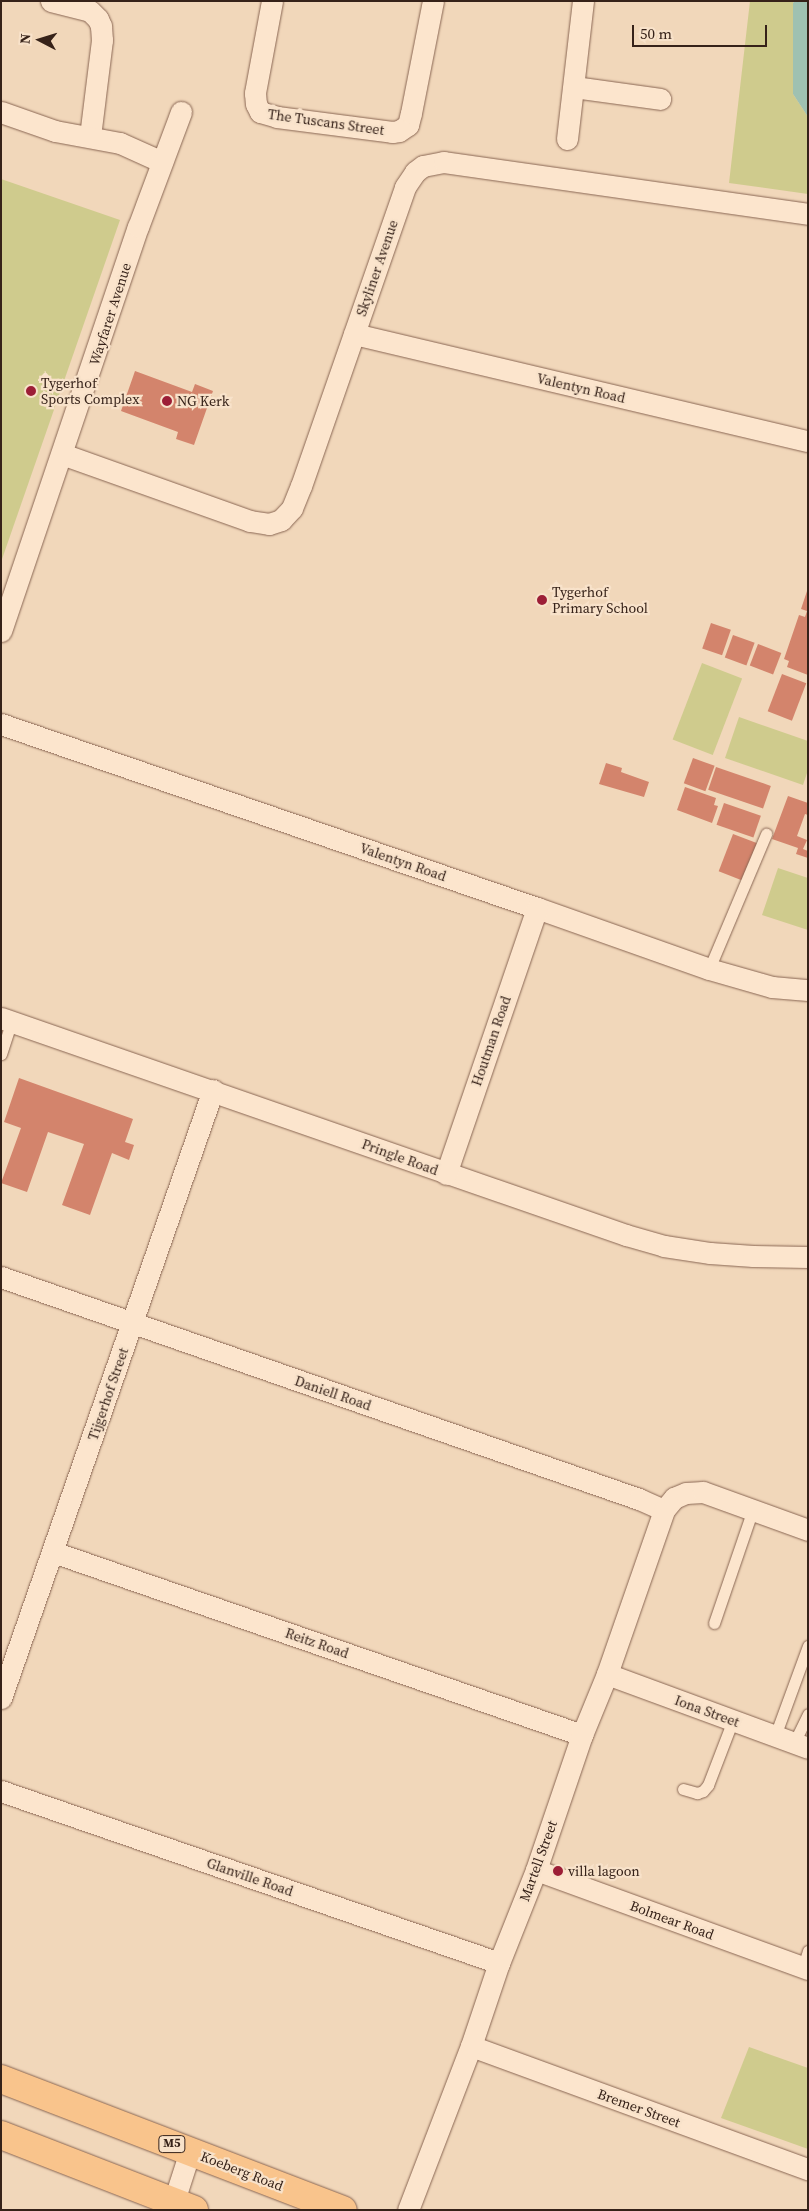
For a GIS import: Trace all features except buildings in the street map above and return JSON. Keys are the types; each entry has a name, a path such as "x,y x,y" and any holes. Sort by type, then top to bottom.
{"main road":[{"name":"Koeberg Road","path":"1,2079 342,2210"},
{"path":"1,2135 179,2207"}],"street":[{"path":"51,1 90,11 98,19 101,26 102,40 90,136"},
{"name":"The Tuscans Street","path":"272,1 255,93 256,104 260,112 277,117 392,132 399,131 408,125 433,1"},
{"path":"567,138 583,1"},
{"path":"574,87 660,99"},
{"path":"1,112 55,131 90,136 120,144 162,162"},
{"name":"Wayfarer Avenue","path":"1,630 162,162 181,112"},
{"name":"Skyliner Avenue","path":"62,454 250,521 269,524 281,520 292,508 301,486 406,187 415,172 430,164 444,162 808,214"},
{"name":"Valentyn Road","path":"354,334 808,442"},
{"name":"Valentyn Road","path":"1,724 537,908 708,969 772,987 808,990"},
{"name":"Houtman Road","path":"446,1174 537,908"},
{"name":"Pringle Road","path":"6,1020 213,1090 594,1225 664,1246 753,1256 808,1257"},
{"name":"Tijgerhof Street","path":"1,1698 213,1090"},
{"name":"Daniell Road","path":"1,1277 639,1499 664,1510"},
{"path":"664,1510 674,1498 686,1493 703,1492 808,1530"},
{"name":"Martell Street","path":"408,2210 471,2046 499,1963 536,1870 582,1735 607,1674 664,1510"},
{"name":"Reitz Road","path":"53,1552 582,1735"},
{"name":"Iona Street","path":"607,1674 792,1742"},
{"name":"Glanville Road","path":"1,1790 499,1963"},
{"name":"Bolmear Road","path":"536,1870 806,1963"},
{"name":"Bremer Street","path":"471,2046 808,2169"},
{"path":"179,2207 190,2151"}],"lane":[{"path":"708,969 766,834"},
{"path":"1,1054 6,1020"},
{"path":"714,1623 753,1509"},
{"path":"792,1742 808,1646"},
{"path":"792,1742 808,1714"},
{"path":"683,1789 697,1793 703,1791 708,1785 733,1720"}],"shaded area":[{"path":"750,1 795,1 793,3 793,94 808,117 808,194 729,183"},
{"path":"795,1 808,1 808,117 793,94 793,3"},
{"name":"Tygerhof Sports Complex","path":"1,179 120,220 1,562"},
{"path":"702,663 742,678 713,755 673,740"},
{"path":"739,717 808,741 808,770 803,785 725,758"},
{"path":"778,868 808,878 808,930 762,915"},
{"path":"749,2047 808,2068 808,2149 721,2118"}],"place":[{"name":"Tygerhof Sports Complex","path":"31,391"},
{"name":"NG Kerk","path":"167,401"},
{"name":"Tygerhof Primary School","path":"542,600"},
{"name":"villa lagoon","path":"558,1871"}]}
